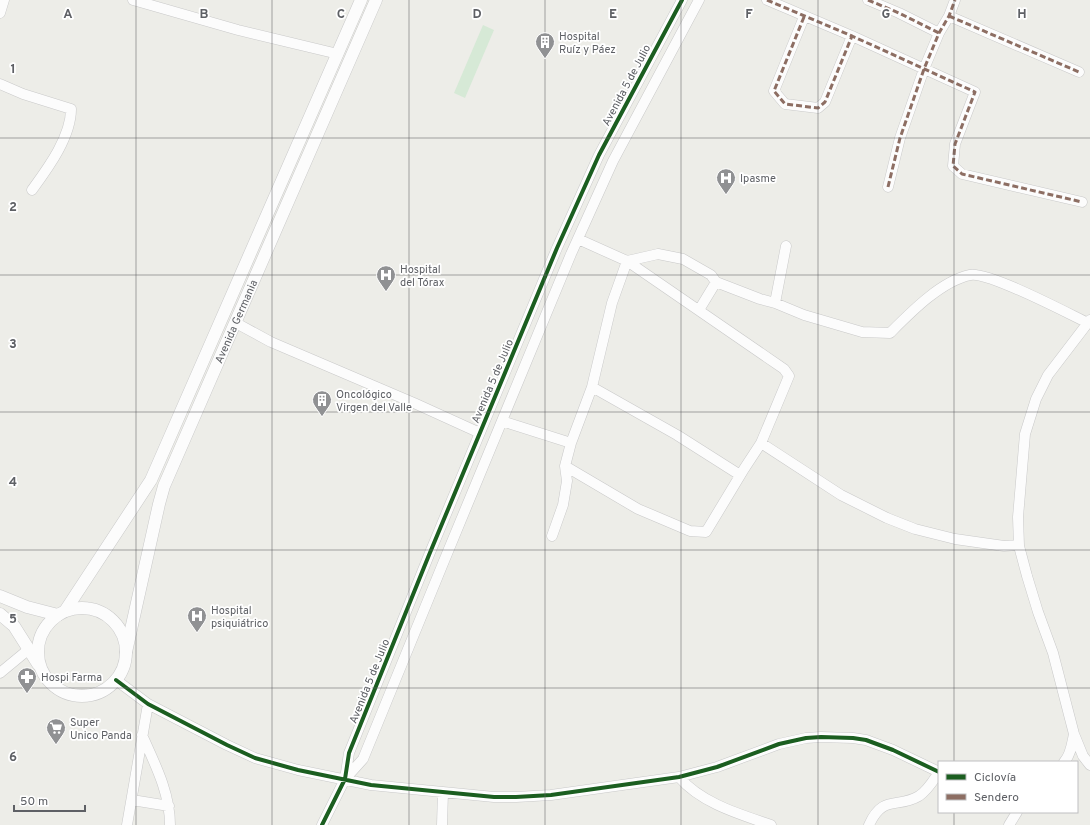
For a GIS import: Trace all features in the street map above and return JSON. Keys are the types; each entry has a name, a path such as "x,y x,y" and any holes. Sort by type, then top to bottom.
{"street":[{"path":"0,12 4,0"},
{"path":"133,0 238,30 338,54"},
{"name":"Avenida Germania","path":"62,613 151,480 361,0"},
{"name":"Avenida Germania","path":"126,652 162,494 168,478 376,0"},
{"name":"Avenida 5 de Julio","path":"344,780 349,753 557,248 599,155 682,0"},
{"path":"322,825 344,780 364,759 578,239 616,156 699,0"},
{"path":"766,0 852,36 975,92 955,144 953,166 962,174 1082,202"},
{"path":"868,0 899,13 939,33"},
{"path":"888,187 900,138 924,69 955,0"},
{"path":"804,16 774,91 784,104 818,108 825,102 852,36"},
{"path":"949,16 1079,72"},
{"path":"0,84 23,94 71,109 71,118 52,163 32,190"},
{"path":"565,466 638,509 690,531 706,532 740,475 761,444 789,376 784,369 627,261 578,239"},
{"path":"775,303 786,246"},
{"path":"627,261 658,254 683,259 711,275 716,282 804,315 862,332 890,333 924,300 948,285 971,274 993,278 1089,322 1048,375 1036,399 1025,434 1018,517 1019,545 1038,612 1053,652 1074,734 1083,756 1090,765"},
{"path":"552,536 563,505 567,481 565,466 571,443 592,387 612,303 627,261"},
{"path":"699,310 716,282"},
{"path":"236,323 271,342 480,433"},
{"path":"592,387 677,435 740,475"},
{"path":"502,421 571,443"},
{"path":"761,444 841,495 887,518 915,529 955,539 1004,546 1019,545"},
{"path":"0,596 27,607 62,613"},
{"path":"0,614 14,626 41,669 51,684 65,693 74,696 86,696 99,693 116,680 123,669 126,652 123,635 116,624 107,615 99,611 87,608 74,609 62,613 46,628 39,644 39,661 41,669"},
{"path":"0,673 29,649"},
{"path":"116,680 135,696 148,704 255,758 298,770 371,785 494,797 533,796 679,777 716,767 779,744 794,740 821,737 866,740 886,747 938,772"},
{"path":"127,825 148,704"},
{"path":"1065,761 1071,749 1074,734"},
{"path":"142,735 162,783 169,806 170,825"},
{"path":"869,825 876,812 882,807 911,800 924,792 938,773"},
{"path":"679,777 693,790 717,803 771,825"},
{"path":"442,792 442,825"},
{"path":"132,800 169,806"},
{"path":"1009,825 1016,813"}],"green space":[{"path":"483,25 494,30 465,98 454,93"}],"marked path":[{"path":"767,0 852,36 975,92 955,144 953,166 962,174 1082,202"},
{"path":"868,0 899,13 939,33"},
{"path":"888,187 900,138 924,69 955,0"},
{"path":"949,16 1079,72"},
{"path":"804,17 774,91 785,104 818,108 825,102 852,36"}],"cycle path":[{"path":"322,825 345,779 349,753 429,555 557,248 599,155 682,0"},
{"path":"116,680 148,704 255,758 298,770 371,785 494,797 551,795 679,777 717,767 779,744 806,738 821,737 866,740 893,750 938,772"}],"place":[{"name":"Hospital Ruíz y Páez","path":"545,59"},
{"name":"Ipasme","path":"726,195"},
{"name":"Hospital del Tórax","path":"386,292"},
{"name":"Oncológico Virgen del Valle","path":"322,417"},
{"name":"Hospital psiquiátrico","path":"197,633"},
{"name":"Hospi Farma","path":"27,694"},
{"name":"Super Unico Panda","path":"56,745"}]}
